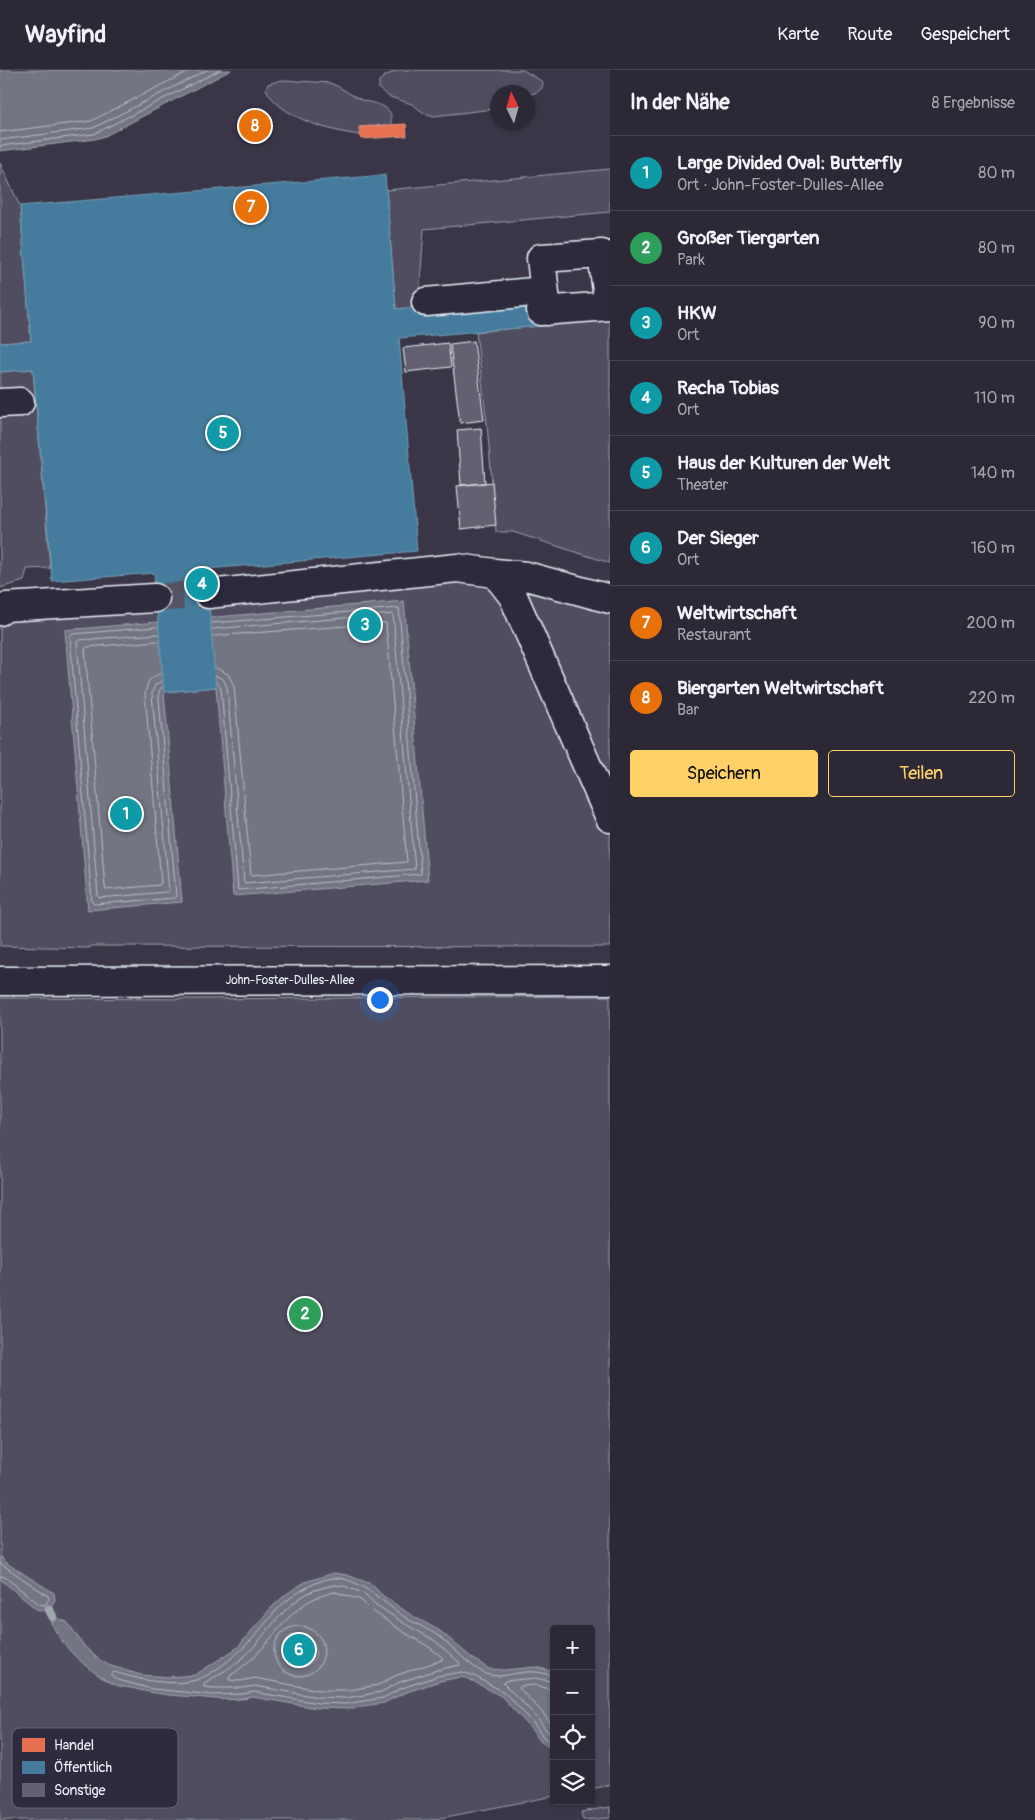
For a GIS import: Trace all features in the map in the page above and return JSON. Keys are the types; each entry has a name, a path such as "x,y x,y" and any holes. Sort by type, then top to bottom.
{"street":[{"path":"426,302 609,306 602,254 541,258 544,304"},
{"path":"208,594 457,568 526,576 610,598"},
{"path":"495,573 513,596 610,818"},
{"path":"0,611 5,607 156,598"},
{"name":"John-Foster-Dulles-Allee","path":"0,981 610,980"}],"shaded area":[{"path":"398,70 523,70 543,82 543,85 540,90 535,92 535,85 490,85 490,109 434,116 424,113 412,104 390,97 379,89 379,81"},
{"path":"282,80 330,83 358,98 388,110 391,117 391,125 360,127 361,135 321,127 282,108 273,99 266,89 268,84"},
{"path":"0,163 20,206 31,341 0,343"},
{"path":"610,169 610,212 424,229 419,297 420,307 396,309 386,190"},
{"path":"610,319 610,563 513,532 496,532 487,424 476,332"},
{"path":"33,369 50,568 27,569 24,581 0,588 0,372"},
{"path":"457,568 610,599 610,947 90,946 90,948 0,946 0,612"},
{"path":"610,996 610,1785 595,1788 595,1625 550,1625 550,1797 430,1820 0,1820 0,998 194,999"},
{"path":"610,1807 610,1818 583,1820 581,1812"}],"water":[{"path":"0,70 231,70 105,136 95,139 0,151"},
{"path":"404,601 428,880 233,896 216,687 164,692 182,902 88,910 65,630"},
{"path":"0,1556 8,1564 54,1593 55,1600 49,1609 44,1611 36,1609 0,1579"},
{"path":"334,1573 347,1575 371,1584 382,1595 411,1615 440,1631 472,1658 489,1669 505,1670 536,1667 550,1671 550,1748 541,1742 501,1696 469,1679 461,1677 440,1681 404,1693 384,1703 353,1709 317,1708 253,1697 226,1700 174,1696 118,1686 107,1681 77,1658 60,1638 51,1619 56,1615 59,1619 67,1622 85,1647 108,1665 141,1675 169,1677 195,1675 237,1648 271,1608 285,1595 305,1582"}],"building: Handel":[{"path":"406,124 407,136 361,139 359,127"}],"building: Öffentlich":[{"path":"385,175 396,309 539,297 542,326 399,338 417,551 206,569 216,687 164,692 154,573 52,581 33,369 0,372 0,343 31,341 20,206"}],"building: Sonstige":[{"path":"474,341 484,420 460,423 450,344"},
{"path":"448,343 451,367 406,372 403,348"},
{"path":"481,428 485,483 461,485 457,430"},
{"path":"492,482 496,525 461,529 457,486"}],"waterway":[{"path":"49,1609 53,1617"}],"tunnel":[{"path":"155,598 208,594"}],"place":[{"name":"Biergarten Weltwirtschaft","path":"255,126"},
{"name":"Weltwirtschaft","path":"251,207"},
{"name":"Haus der Kulturen der Welt","path":"223,433"},
{"name":"Recha Tobias","path":"202,584"},
{"name":"HKW","path":"365,625"},
{"name":"Large Divided Oval: Butterfly","path":"126,814"},
{"name":"Großer Tiergarten","path":"305,1314"},
{"name":"Der Sieger","path":"299,1650"}]}
